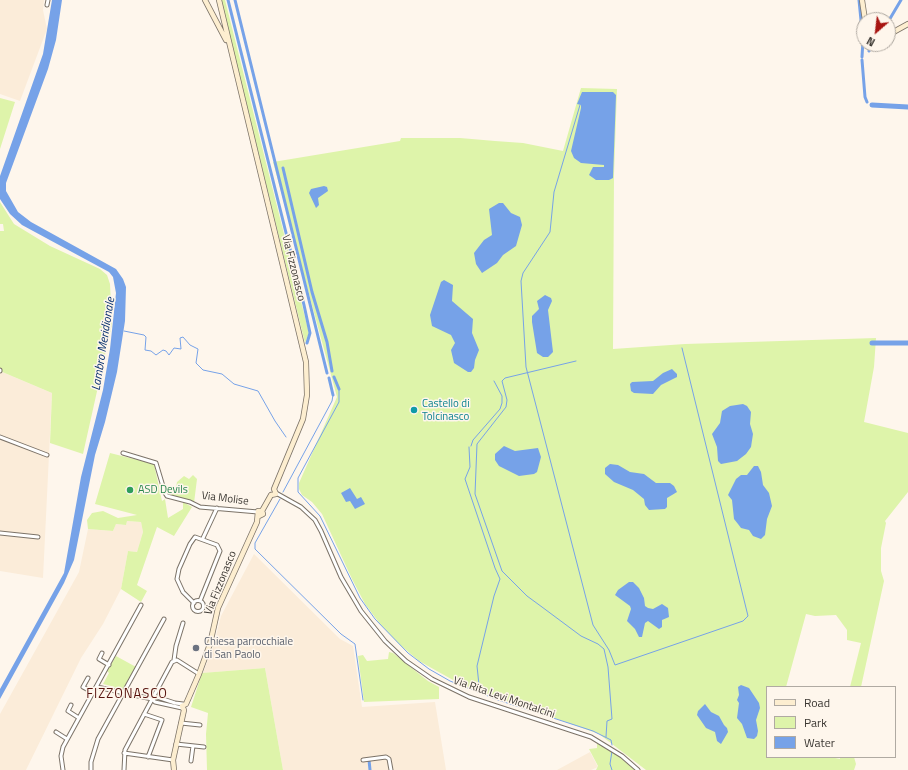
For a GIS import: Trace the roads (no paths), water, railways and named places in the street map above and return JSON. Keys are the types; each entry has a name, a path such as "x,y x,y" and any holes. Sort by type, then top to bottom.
{"main road":[{"name":"Via Fizzonasco","path":"205,0 231,49"},
{"name":"Via Fizzonasco","path":"174,770 173,760 184,706 199,674 210,644 218,608 260,513 275,493 303,419 307,395 306,362 219,0"},
{"path":"862,0 864,12"},
{"path":"896,31 908,24"}],"street":[{"path":"47,5 48,0"},
{"path":"0,437 47,455"},
{"name":"Via Molise","path":"123,453 156,463 167,496 184,500 200,507 260,513"},
{"name":"Via Rita Levi Montalcini","path":"275,493 301,506 315,520 321,530 341,577 361,611 385,641 406,661 432,679 469,697 590,737 615,750 638,770"},
{"path":"203,538 217,508"},
{"path":"0,533 38,536"},
{"path":"195,537 203,538 217,545 220,551 200,601 194,603 181,588 178,575 192,540 195,537"},
{"path":"194,603 193,609 196,612 200,612 204,606 200,601"},
{"path":"63,770 61,753 67,739 94,693 141,605"},
{"path":"91,770 91,762 98,739 164,619"},
{"path":"124,770 124,753 174,660 176,646 183,623"},
{"path":"102,653 99,659 109,665"},
{"path":"174,660 177,660 199,674"},
{"path":"88,678 83,687 94,693"},
{"path":"97,687 152,699 157,697 184,706"},
{"path":"71,705 68,711 80,718"},
{"path":"144,714 162,720 148,757"},
{"path":"181,723 200,725"},
{"path":"56,732 67,739"},
{"path":"176,744 204,747"},
{"path":"191,761 193,746"},
{"path":"124,753 173,760"},
{"path":"363,760 386,757 389,759 391,770"}],"water":[{"path":"52,0 62,0 56,40 48,69 6,183 6,191 18,212 31,222 116,269 123,279 126,287 125,321 117,372 105,422 95,455 74,560 64,583 0,699 0,689 64,573 81,477 103,390 110,349 116,293 113,277 109,272 22,225 10,214 0,199 0,176 43,54"},
{"path":"582,92 613,92 616,95 613,178 609,180 596,180 589,175 593,167 604,167 604,165 581,163 574,158 571,151 581,108 581,105 577,104"},
{"path":"324,186 327,187 328,191 318,198 319,205 316,208 309,193 311,189"},
{"path":"499,203 503,203 511,213 520,217 522,225 516,246 503,255 497,263 482,273 476,264 474,253 484,240 492,235 489,209"},
{"path":"444,280 453,285 452,301 473,319 472,333 479,350 474,368 471,372 468,372 454,363 451,350 455,343 451,335 432,326 430,315 441,282"},
{"path":"545,295 551,298 552,301 548,310 553,352 548,357 543,357 537,353 532,322 532,316 539,309 537,301"},
{"path":"672,369 677,374 677,377 661,385 653,394 634,393 631,391 630,384 632,382 653,381 663,373"},
{"path":"743,404 747,406 751,412 750,424 753,434 751,447 746,454 737,461 721,464 718,461 717,447 712,434 720,423 722,411 730,406"},
{"path":"504,446 515,451 538,448 541,457 537,472 534,474 519,476 499,466 495,460 495,454"},
{"path":"610,464 618,465 630,472 644,474 656,483 670,483 674,486 677,492 667,498 667,507 665,509 649,510 645,505 644,499 633,490 614,482 605,474 605,468"},
{"path":"754,466 758,466 761,472 763,485 769,493 772,506 767,519 765,535 761,539 753,536 749,530 741,528 734,519 732,500 728,495 736,479 741,475 747,475"},
{"path":"350,488 357,499 361,497 365,504 355,509 350,501 346,502 341,493"},
{"path":"629,582 633,582 639,588 644,598 645,606 648,608 653,609 662,604 668,608 669,617 662,620 662,627 659,629 648,621 645,623 642,637 639,637 635,629 627,621 631,609 630,606 615,595 618,590"},
{"path":"741,685 749,688 759,703 760,708 756,720 758,731 757,736 754,739 747,738 742,724 737,718 739,703 737,700 739,695 738,687"},
{"path":"705,704 711,712 719,716 727,728 728,732 721,744 717,741 715,732 706,728 697,715 698,711"}],"waterway":[{"path":"228,0 304,305 310,333 307,343"},
{"path":"235,0 327,373"},
{"path":"859,0 863,40 862,57"},
{"path":"894,12 901,0"},
{"path":"862,60 865,97 867,102"},
{"path":"580,105 554,192 550,232 523,273 521,281 526,367 593,625 609,650 615,665 743,621 748,616 682,348"},
{"path":"872,105 908,107"},
{"path":"283,168 312,292 327,342 332,371"},
{"path":"124,331 144,335 146,337 145,350 151,351 156,355 163,350 169,355 174,348 181,349 180,338 183,337 190,345 198,349 196,363 203,370 222,374 234,384 258,391 286,437"},
{"path":"872,343 908,343"},
{"path":"576,361 505,378 502,381 507,400 506,407 477,444 475,494 502,571 527,596 581,636 598,644 604,649 608,667 612,719 607,721 606,737"},
{"path":"334,377 339,389"},
{"path":"329,378 333,395"},
{"path":"471,446 473,440 500,409 502,396 494,381"},
{"path":"339,389 339,402 298,478 298,492 320,516 360,598 375,619 408,653 429,669 450,681 498,700 593,731 611,740 612,745"},
{"path":"283,492 332,401 333,395"},
{"path":"469,447 470,467 465,479 500,579 494,596 477,666 479,685 477,691"},
{"path":"280,499 255,543 255,549 341,634 355,644 363,700"},
{"path":"612,751 610,764 612,770"},
{"path":"369,760 370,770"}],"place":[{"name":"Castello di Tolcinasco","path":"414,410"},
{"name":"ASD Devils","path":"130,490"},
{"name":"Chiesa parrocchiale di San Paolo","path":"196,648"}],"district":[{"name":"FIZZONASCO","path":"127,695"}],"water label":[{"name":"Lambro Meridionale","path":"104,344"}]}
